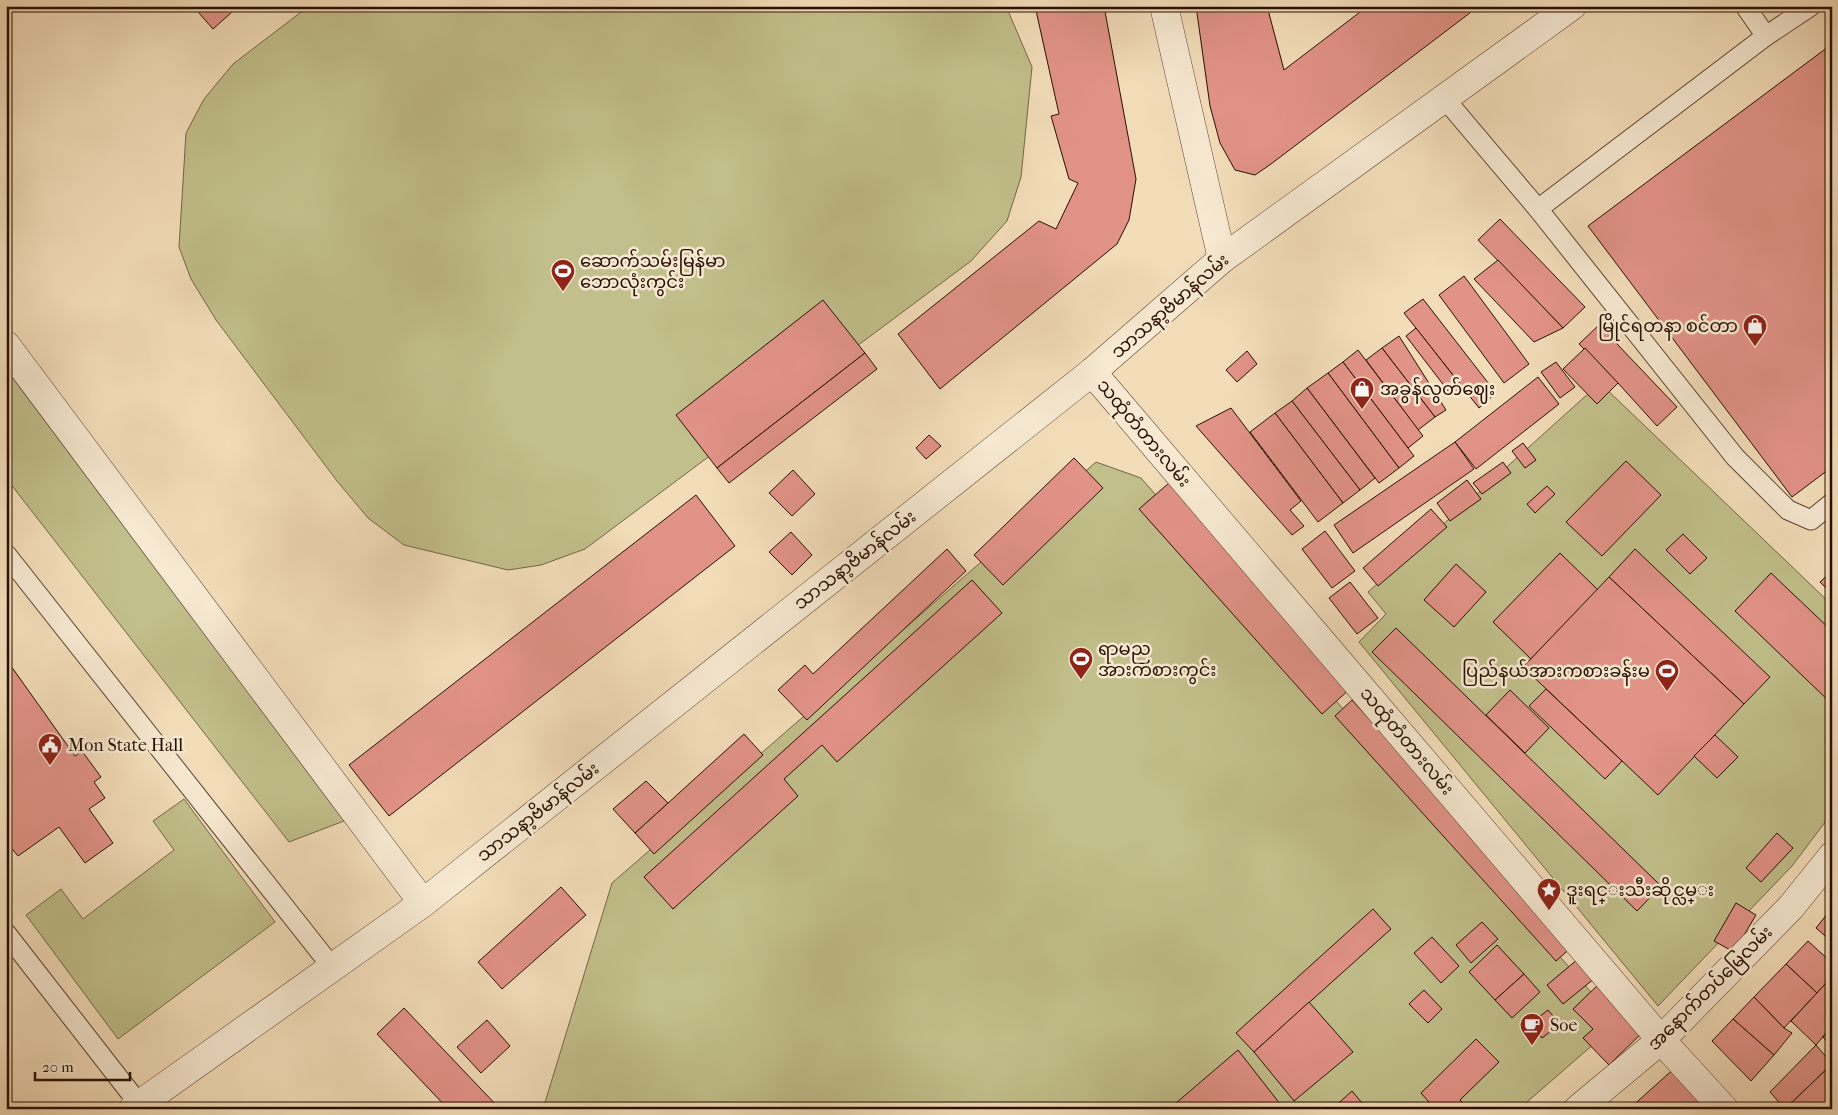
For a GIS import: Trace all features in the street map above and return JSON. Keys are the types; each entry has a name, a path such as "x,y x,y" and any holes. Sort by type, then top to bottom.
{"street":[{"path":"1164,6 1222,259"},
{"name":"သာသနာ့ဗိမာန်လမ်း","path":"136,1106 423,903 1092,372 1222,259 1572,6"},
{"path":"6,345 423,903"},
{"name":"သထုံတံတားလမ်း","path":"1092,372 1661,1040 1724,1109"},
{"name":"အနောက်တပ်မြေလမ်း","path":"1591,1105 1661,1040 1791,907 1831,859"}],"lane":[{"path":"1745,6 1766,36"},
{"path":"1538,209 1766,36 1811,6"},
{"path":"1445,99 1538,209 1736,457 1788,510 1812,520 1832,503"},
{"path":"6,554 332,967"},
{"path":"6,932 136,1106"}],"shaded area":[{"name":"ဆောက်သမ်းမြန်မာ ဘောလုံးကွင်း","path":"309,6 1006,6 1032,67 1021,177 1007,221 971,261 585,549 541,565 508,570 404,545 368,518 337,481 216,320 191,279 179,247 186,133 204,99 233,64"},
{"path":"6,369 344,821 289,842 6,478"},
{"path":"1600,383 1832,605 1832,813 1792,866 1658,1006 1359,642 1386,614 1368,592"},
{"name":"ရာမည အားကစားကွင်း","path":"1096,462 1141,478 1618,1023 1519,1109 543,1109 612,883"},
{"path":"184,799 275,922 118,1039 26,915 61,889 83,919 174,850 153,821"}],"building":[{"path":"207,6 227,6 232,12 213,29 199,13"},
{"path":"1035,6 1104,6 1136,179 1129,220 1117,244 940,389 898,334 1039,221 1056,229 1078,183 1069,179 1051,116 1059,114"},
{"path":"1196,6 1267,6 1284,70 1368,6 1479,6 1255,175 1235,170 1220,143 1210,106"},
{"name":"မြိုင်ရတနာ စင်တာ","path":"1832,44 1832,467 1792,497 1588,226"},
{"path":"1500,219 1585,307 1563,328 1478,240"},
{"path":"1498,260 1563,328 1534,342 1474,279"},
{"path":"1464,276 1529,364 1504,383 1439,295"},
{"path":"1423,299 1496,393 1479,408 1404,313"},
{"path":"823,300 865,353 717,468 676,415"},
{"path":"1599,325 1677,407 1657,426 1579,344"},
{"path":"1416,328 1463,388 1452,396 1406,336"},
{"path":"1399,336 1446,410 1435,417 1382,348"},
{"path":"1382,348 1435,417 1418,430 1366,360"},
{"path":"1585,348 1618,383 1597,404 1563,369"},
{"path":"1358,350 1423,436 1408,448 1343,362"},
{"path":"1247,351 1257,364 1237,382 1226,370"},
{"path":"865,353 877,369 729,483 717,468"},
{"path":"1343,362 1414,456 1399,468 1328,373"},
{"path":"1556,362 1575,387 1560,398 1541,372"},
{"path":"1328,373 1399,468 1379,483 1307,388"},
{"path":"1538,377 1559,404 1476,469 1455,442"},
{"path":"1307,388 1375,478 1360,490 1292,401"},
{"path":"1292,401 1360,490 1343,503 1275,413"},
{"path":"1231,408 1301,501 1290,510 1304,526 1292,535 1196,426"},
{"path":"1275,413 1343,503 1318,522 1250,432"},
{"path":"929,435 941,446 926,459 916,448"},
{"path":"1455,442 1474,469 1353,553 1334,525"},
{"path":"1523,443 1536,460 1525,468 1512,451"},
{"path":"1074,458 1103,488 1003,585 974,555"},
{"path":"1626,461 1661,495 1602,556 1566,522"},
{"path":"1503,462 1511,473 1482,494 1473,483"},
{"path":"793,470 815,494 792,516 769,493"},
{"path":"1467,480 1481,499 1450,521 1437,503"},
{"path":"1169,483 1351,688 1322,714 1139,509"},
{"path":"1547,486 1555,494 1535,513 1527,504"},
{"path":"696,495 735,546 389,816 349,765"},
{"path":"1431,509 1447,527 1378,586 1363,568"},
{"path":"1325,531 1355,571 1332,588 1302,549"},
{"path":"791,532 812,555 792,575 769,552"},
{"path":"1683,534 1707,558 1690,574 1666,550"},
{"path":"947,549 966,571 807,720 778,690 805,665 813,674"},
{"path":"1635,549 1770,677 1744,704 1609,577"},
{"path":"1560,553 1598,590 1531,659 1493,622"},
{"path":"1456,564 1486,592 1454,627 1424,600"},
{"path":"1832,571 1832,594 1820,582"},
{"path":"1771,573 1832,631 1832,704 1735,611"},
{"path":"1609,577 1744,704 1658,795 1523,667"},
{"path":"972,580 1002,613 837,762 822,745 784,779 798,796 673,909 644,877"},
{"path":"1350,582 1378,618 1357,634 1329,598"},
{"path":"1396,628 1661,886 1637,911 1372,652"},
{"name":"Mon State Hall","path":"6,659 75,756 82,751 101,777 94,782 105,798 89,809 113,843 85,863 59,827 18,856 9,845 6,847"},
{"path":"1546,689 1622,761 1605,779 1529,706"},
{"path":"1510,690 1549,728 1525,753 1486,715"},
{"path":"1352,700 1574,945 1556,961 1335,716"},
{"path":"744,734 763,755 654,854 635,833"},
{"path":"1715,735 1738,757 1717,778 1694,756"},
{"path":"646,781 668,803 635,833 613,809"},
{"path":"1777,833 1793,848 1761,882 1746,868"},
{"path":"561,887 586,915 502,989 478,962"},
{"path":"1736,903 1756,915 1734,952 1714,941"},
{"path":"1832,908 1832,940 1831,941 1816,928"},
{"path":"1373,909 1391,929 1254,1052 1236,1033"},
{"path":"1482,922 1498,939 1471,963 1456,945"},
{"path":"1432,937 1459,966 1441,983 1414,953"},
{"path":"1808,941 1832,963 1832,977 1817,993 1786,964"},
{"path":"1497,945 1524,974 1495,1000 1469,972"},
{"path":"1578,959 1595,978 1563,1004 1547,985"},
{"path":"1786,964 1817,993 1784,1028 1754,997"},
{"path":"1524,974 1540,992 1512,1018 1495,1000"},
{"path":"1602,981 1647,1028 1609,1065 1583,1038 1593,1029 1573,1009"},
{"path":"1828,981 1832,984 1832,1026 1816,1045 1791,1021"},
{"path":"1424,990 1442,1009 1428,1023 1409,1004"},
{"path":"1754,997 1784,1028 1792,1033 1774,1055 1733,1019"},
{"path":"1309,1002 1353,1052 1294,1101 1254,1052"},
{"path":"404,1008 500,1109 448,1109 377,1034"},
{"path":"1548,1010 1560,1024 1542,1038 1530,1024"},
{"path":"1733,1019 1774,1055 1751,1081 1712,1041"},
{"path":"487,1020 510,1046 481,1073 457,1047"},
{"path":"1832,1026 1832,1048 1823,1037"},
{"path":"1476,1039 1499,1062 1460,1100 1469,1109 1435,1109 1421,1093"},
{"path":"1816,1045 1832,1064 1785,1109 1770,1092"},
{"path":"1238,1050 1284,1109 1169,1109"},
{"path":"1832,1064 1832,1106 1829,1109 1785,1109"},
{"path":"1677,1066 1714,1109 1629,1109"},
{"path":"1352,1091 1367,1109 1332,1109"}],"place":[{"name":"ဆောက်သမ်းမြန်မာ ဘောလုံးကွင်း","path":"563,292"},
{"name":"မြိုင်ရတနာ စင်တာ","path":"1755,347"},
{"name":"အခွန်လွတ်ဈေး","path":"1362,410"},
{"name":"ရာမည အားကစားကွင်း","path":"1081,680"},
{"name":"ပြည်နယ်အားကစားခန်းမ","path":"1667,692"},
{"name":"Mon State Hall","path":"50,766"},
{"name":"ဒူးရင္းသီးဆိုင္လမ္း","path":"1549,911"},
{"name":"Soe","path":"1532,1046"}]}
